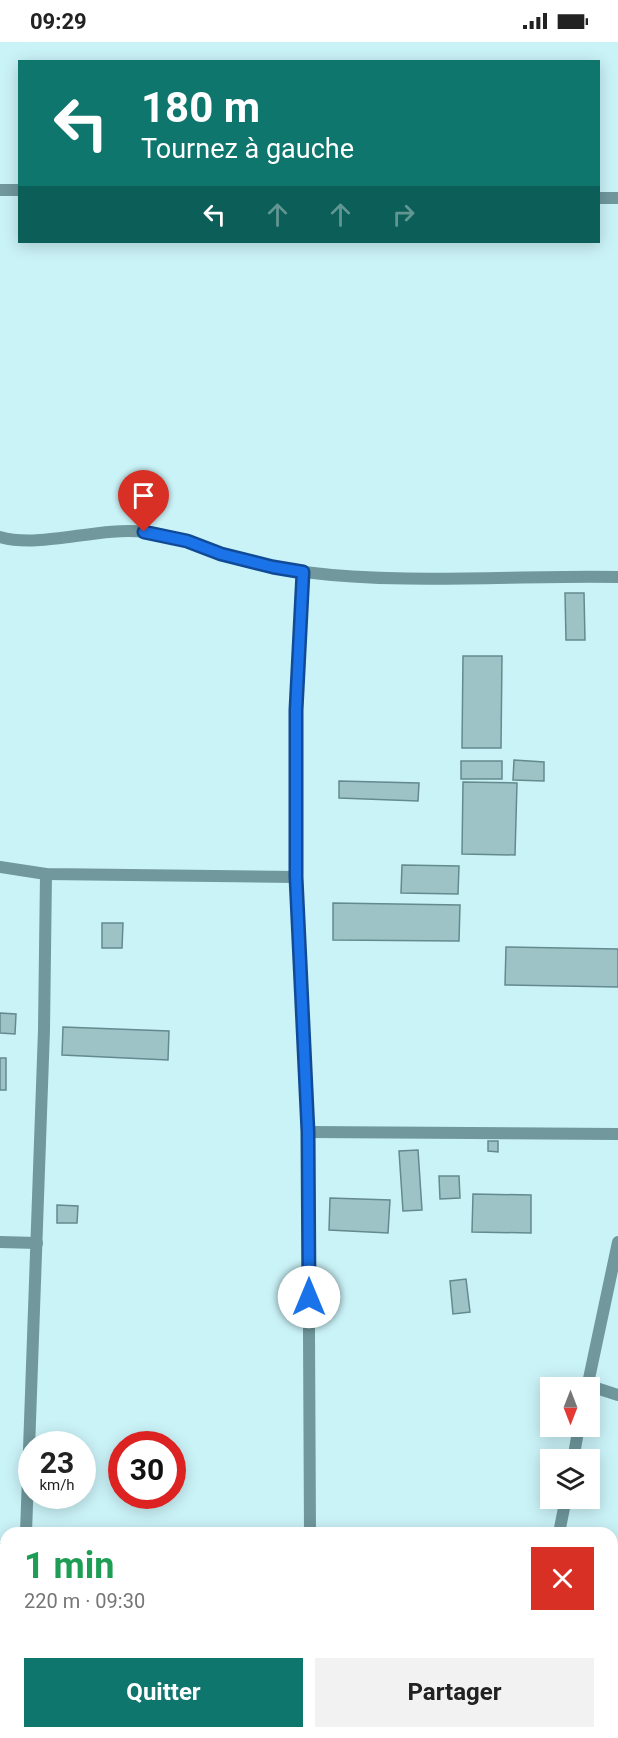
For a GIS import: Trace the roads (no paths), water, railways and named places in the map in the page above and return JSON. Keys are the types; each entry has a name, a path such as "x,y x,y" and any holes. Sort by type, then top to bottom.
{"street":[{"path":"0,190 18,190"},
{"path":"600,198 618,198"},
{"path":"0,537 15,541 98,532 144,532 187,541 221,554 273,567 352,576 447,579 618,577"},
{"path":"303,572 296,710 296,877 308,1132 310,1527"},
{"path":"0,867 46,874 296,877"},
{"path":"26,1527 44,1030 46,874"},
{"path":"308,1132 618,1134"},
{"path":"0,1242 37,1243"},
{"path":"589,1377 618,1242"},
{"path":"600,1390 618,1395"},
{"path":"560,1527 564,1509"}]}
